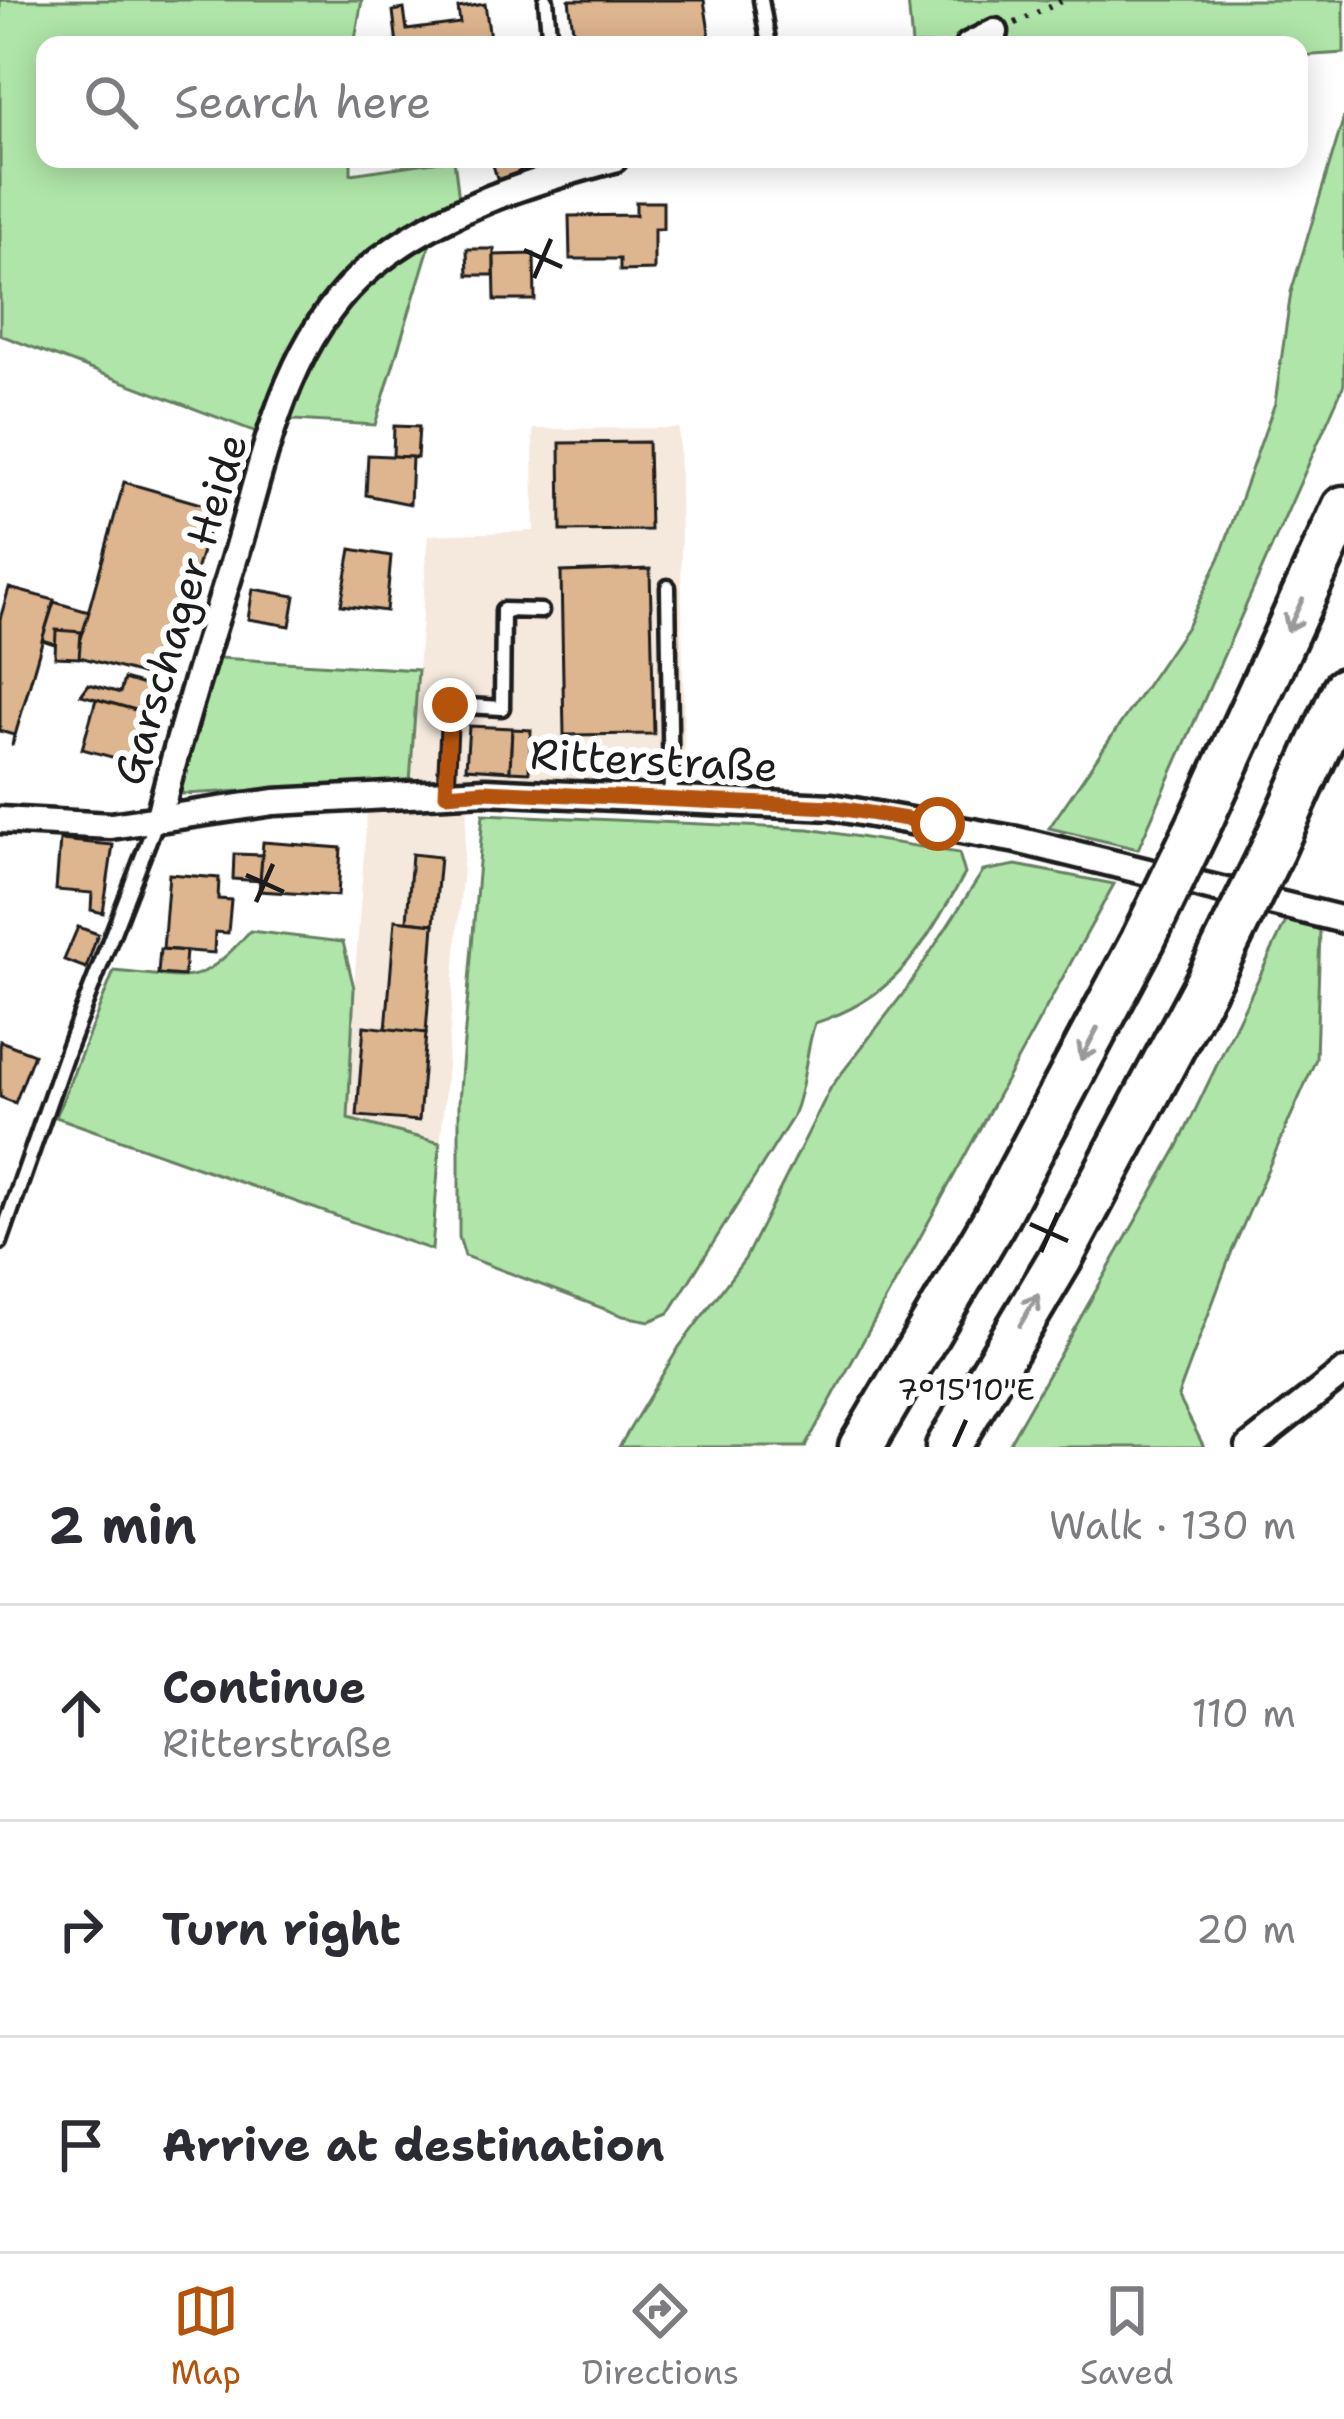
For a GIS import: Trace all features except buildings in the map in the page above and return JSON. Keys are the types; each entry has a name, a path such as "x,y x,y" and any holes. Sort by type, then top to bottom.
{"highway":[{"path":"861,1447 994,1222 1143,940 1344,508"},
{"path":"948,1447 1071,1238 1211,975 1344,690"}],"street":[{"path":"987,36 995,32"},
{"name":"Garschager Heide","path":"159,816 284,399 317,324 357,280 418,234 557,168"},
{"name":"Ritterstraße","path":"0,820 111,826 274,802 484,791 832,807 1017,840 1332,918"},
{"path":"1249,1447 1344,1372"}],"lane":[{"path":"546,0 549,36"},
{"path":"761,0 767,36"},
{"path":"668,587 670,799"},
{"path":"446,794 450,705 502,708 503,610 541,611"},
{"name":"Garschager Heide","path":"0,1242 159,816"}],"path":[{"path":"995,32 1064,0"}],"shaded area":[{"path":"679,428 685,787 410,782 428,535 534,531 533,429"},
{"path":"468,804 432,1250 56,1117 114,971 354,988 367,812"}],"green space":[{"path":"0,0 362,0 356,36 36,36 36,168 351,168 351,174 392,168 455,168 459,199 430,244 375,425 294,420 256,432 0,335"},
{"path":"908,0 1344,0 1344,53 1308,55 1308,36 911,36"},
{"path":"1344,117 1344,384 1138,849 1049,828 1188,625 1220,557 1275,403 1291,292"},
{"path":"218,658 418,670 410,782 183,794 180,789"},
{"path":"483,814 809,829 959,853 965,874 906,965 868,998 815,1023 792,1118 669,1313 650,1321 623,1316 465,1256 459,1237 459,1102"},
{"path":"1016,865 1114,884 805,1447 619,1447 679,1347 745,1259 831,1087 906,990 983,871"},
{"path":"1287,919 1320,930 1316,1059 1232,1251 1178,1396 1204,1447 1007,1447 1177,1148"},
{"path":"250,931 343,942 354,988 348,1119 440,1143 432,1250 56,1117 114,971 191,976 217,964"}],"route":[{"path":"450,705 446,794 484,791 832,807 938,824"}]}
